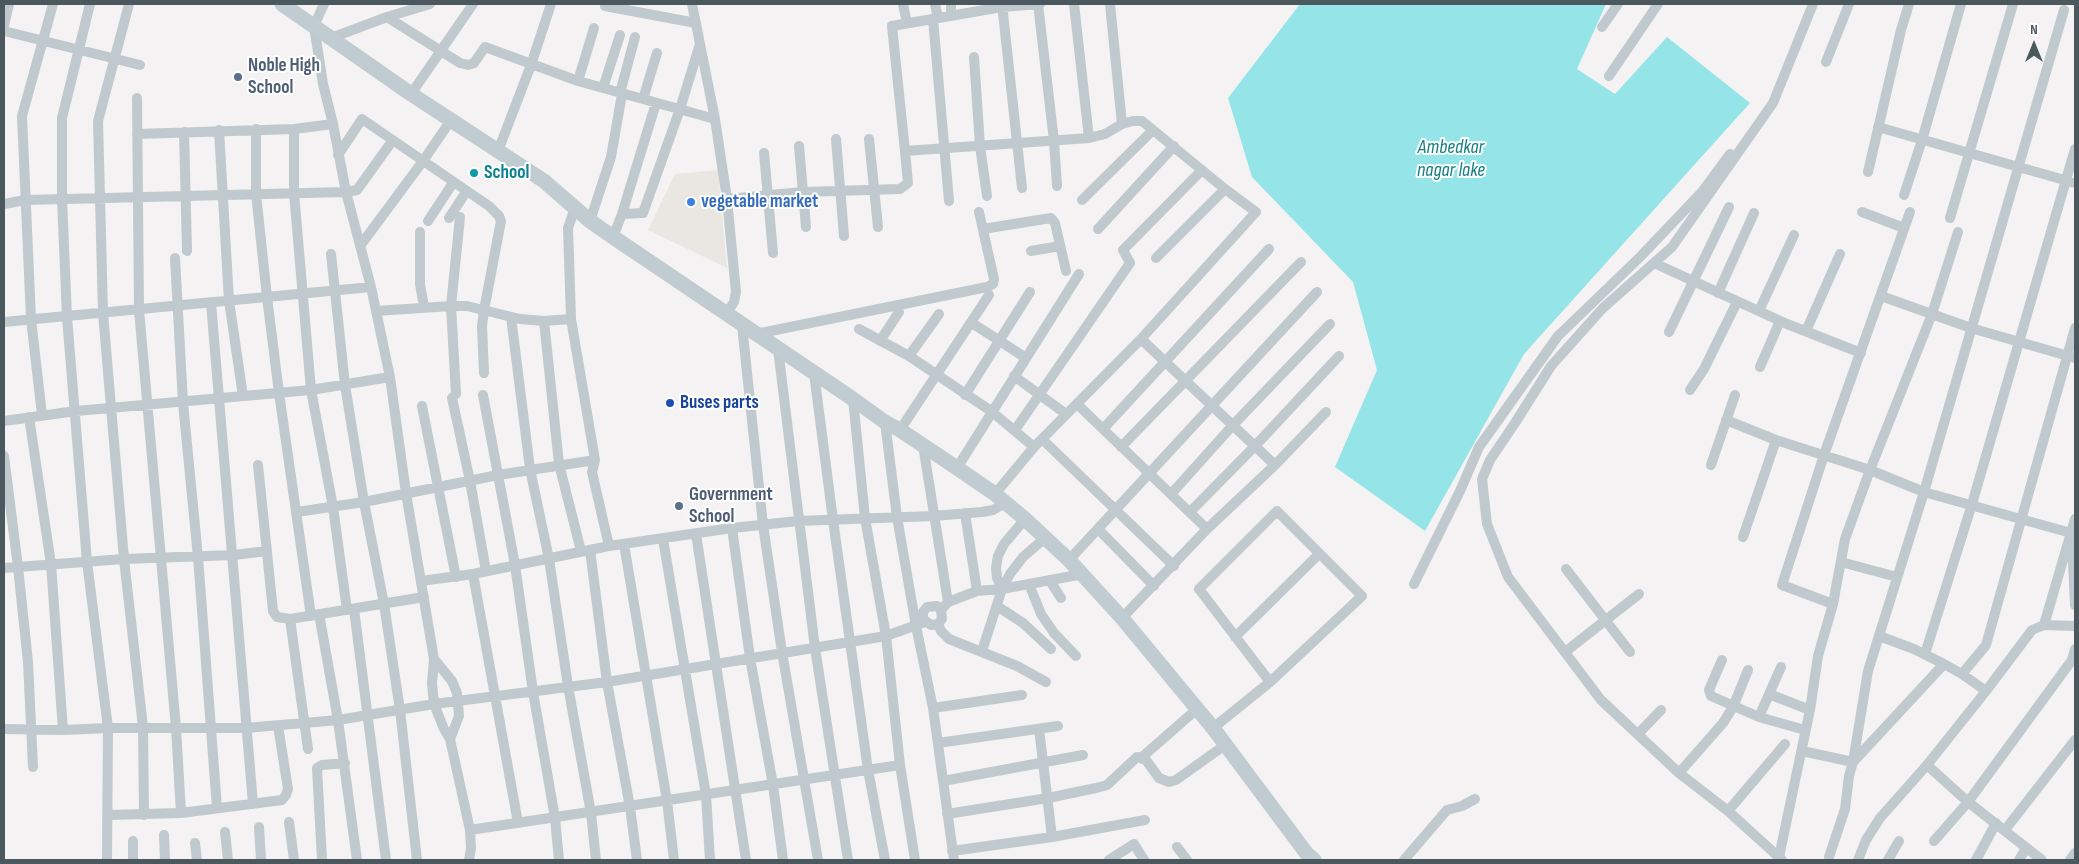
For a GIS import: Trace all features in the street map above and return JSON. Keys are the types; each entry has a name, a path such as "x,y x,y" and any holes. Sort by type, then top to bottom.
{"street":[{"path":"4,25 9,4"},
{"path":"42,415 31,319 22,116 53,4"},
{"path":"90,4 62,118 62,200 68,317 87,562 108,728 107,860"},
{"path":"129,4 98,121 103,313 124,559 143,728 144,815"},
{"path":"282,4 411,94 544,181 590,221 885,422 957,468 1026,519 1083,574 1122,618 1213,728 1307,854 1314,860"},
{"path":"324,4 314,26 323,84 346,192 371,287 390,377 406,493 434,659 432,683 434,704 444,730 450,739 470,830 472,848 468,860"},
{"path":"331,38 414,6 430,4"},
{"path":"411,94 473,4"},
{"path":"498,150 531,65 551,4"},
{"path":"692,4 715,119 727,199 736,292 734,302 726,314"},
{"path":"903,4 907,23"},
{"path":"935,4 949,201"},
{"path":"951,4 951,16"},
{"path":"727,199 767,194 840,190 874,191 905,187 908,183 908,177 892,26 951,16 974,8 1039,4 1057,186"},
{"path":"1074,4 1089,138"},
{"path":"1110,4 1122,124"},
{"path":"1602,27 1618,4"},
{"path":"1609,76 1658,4"},
{"path":"1781,859 1728,811 1679,773 1602,700 1508,577 1487,524 1482,480 1490,460 1551,366 1603,308 1672,247 1773,104 1813,4"},
{"path":"1826,62 1848,4"},
{"path":"1868,172 1909,4"},
{"path":"1904,195 1922,140 1961,4"},
{"path":"1950,218 2013,4"},
{"path":"605,6 631,7 696,23"},
{"path":"1002,6 1022,188"},
{"path":"1829,857 1845,809 1848,776 1853,762 1868,671 1924,492 2064,10"},
{"path":"387,17 460,63 468,65 474,63 485,47 578,81 715,119"},
{"path":"578,81 594,28"},
{"path":"4,31 140,65"},
{"path":"603,88 620,36"},
{"path":"590,221 611,157 621,94 635,37"},
{"path":"622,214 643,213 680,109 700,43"},
{"path":"643,99 657,53"},
{"path":"974,57 980,146 987,196"},
{"path":"1414,584 1460,491 1479,447 1558,336 1640,257 1702,192 1765,106 1786,70"},
{"path":"137,98 138,310 176,728 180,812"},
{"path":"613,237 622,214 656,103"},
{"path":"338,155 362,119 489,206 499,216 501,221 482,326 484,373"},
{"path":"360,246 423,161 450,120"},
{"path":"421,581 473,574 609,546 732,528 798,521 933,516 992,510 1034,447 1141,339 1256,212 1142,121 1122,124 1106,134 1089,138 905,151"},
{"path":"137,134 294,129 333,124"},
{"path":"1878,127 2071,182"},
{"path":"256,129 256,194 279,393 315,615 338,720 357,860"},
{"path":"294,129 294,194 311,390 368,715 386,860"},
{"path":"218,130 229,301 243,396"},
{"path":"1082,200 1153,130"},
{"path":"184,132 187,251"},
{"path":"869,139 878,227"},
{"path":"4,204 26,200 346,192 357,190 393,140"},
{"path":"836,140 844,236"},
{"path":"799,146 806,227"},
{"path":"1098,229 1174,146"},
{"path":"1925,654 1972,504 2019,342 2071,182 2075,149"},
{"path":"764,153 773,253"},
{"path":"1015,430 1130,263 1123,250 1202,170"},
{"path":"428,221 453,183"},
{"path":"1156,258 1225,189"},
{"path":"449,218 466,192"},
{"path":"1669,332 1729,207"},
{"path":"575,208 568,228 571,319 595,460 592,472 609,546"},
{"path":"756,334 988,287 993,284 994,279 980,212"},
{"path":"1718,293 1754,212"},
{"path":"1862,212 1904,228"},
{"path":"1833,604 1782,584 1824,455 1862,353 1910,212"},
{"path":"460,217 451,306 454,396 486,571"},
{"path":"983,229 1051,218 1055,223 1066,271"},
{"path":"420,232 420,284 424,307"},
{"path":"1781,859 1810,710 1818,656 1833,604 1846,539 1870,470 1932,314 1958,232"},
{"path":"1759,311 1794,236"},
{"path":"1031,251 1060,246"},
{"path":"1103,429 1269,248"},
{"path":"331,254 345,385 364,502 384,604 400,710 417,860"},
{"path":"1806,331 1840,254"},
{"path":"175,258 183,403 198,557 217,808"},
{"path":"1121,447 1301,262"},
{"path":"1654,263 1780,321 1862,353"},
{"path":"957,468 991,411 1079,274"},
{"path":"4,322 371,287"},
{"path":"965,395 1030,292"},
{"path":"1069,560 1317,292"},
{"path":"900,430 989,295"},
{"path":"1881,296 1971,328 2071,357"},
{"path":"1690,390 1707,362 1737,302"},
{"path":"211,303 234,555 253,804"},
{"path":"376,310 451,306 544,321 571,319"},
{"path":"880,341 899,312"},
{"path":"908,356 939,314"},
{"path":"511,317 530,469 549,559 568,686 591,813 596,860"},
{"path":"544,321 559,464 585,551 630,807 637,860"},
{"path":"1760,367 1780,321"},
{"path":"972,323 1026,358"},
{"path":"1172,493 1233,425 1330,324"},
{"path":"742,325 763,525 803,780 818,860"},
{"path":"1962,674 1986,645 2071,357 2075,328"},
{"path":"859,329 908,356 991,411 1034,447"},
{"path":"1141,339 1275,464"},
{"path":"778,349 815,648 848,860"},
{"path":"1190,512 1339,356"},
{"path":"814,373 832,520 868,770 884,860"},
{"path":"1014,376 1066,414"},
{"path":"4,421 42,415 311,390 390,377"},
{"path":"483,394 515,565 560,860"},
{"path":"1710,465 1735,395"},
{"path":"853,399 865,518 886,636 900,766 915,860"},
{"path":"1077,404 1148,473 1172,493 1207,529"},
{"path":"422,406 456,577"},
{"path":"1122,618 1174,566 1207,529 1326,412"},
{"path":"30,417 51,564 64,730"},
{"path":"1726,420 1776,440 1870,470 1924,492 2071,533"},
{"path":"885,422 897,517 921,624 953,855 1145,820"},
{"path":"1042,439 1117,509 1174,566"},
{"path":"1743,537 1776,440"},
{"path":"4,729 246,728 338,720 434,704 495,698 568,686 607,682 886,636 921,624 938,624 943,616 945,606 923,445"},
{"path":"4,456 28,662 34,767"},
{"path":"297,512 364,502 530,469 595,460"},
{"path":"258,465 273,611 277,617 290,619 424,597"},
{"path":"1213,728 1270,682 1362,596 1277,511 1199,589 1270,682"},
{"path":"965,513 977,591"},
{"path":"1002,589 997,578 998,556 1004,544 1026,519"},
{"path":"2044,625 2075,519"},
{"path":"732,528 750,658 773,785 783,860"},
{"path":"1098,528 1154,586"},
{"path":"2071,533 2075,605"},
{"path":"696,534 746,860"},
{"path":"982,651 1002,589 1016,564 1045,538"},
{"path":"663,539 706,795 710,860"},
{"path":"624,544 667,801 674,860"},
{"path":"4,568 124,559 234,555 267,551"},
{"path":"1236,637 1319,554"},
{"path":"1841,562 1897,577"},
{"path":"1566,569 1630,652"},
{"path":"473,574 518,823"},
{"path":"921,624 923,612 927,607 945,606 977,591 1002,589 1083,574"},
{"path":"1050,581 1061,598"},
{"path":"1029,584 1041,614 1054,633 1076,656"},
{"path":"1565,652 1639,594"},
{"path":"997,606 1023,623 1050,649"},
{"path":"290,619 308,749"},
{"path":"938,624 941,632 949,639 1017,666 1046,682"},
{"path":"1858,860 1866,840 1880,818 1927,765 2032,630 2044,625 2075,626"},
{"path":"1879,636 1925,654 1962,674 1986,691"},
{"path":"1934,841 1968,802 2072,660 2075,649"},
{"path":"434,659 452,681 459,702 459,716 450,739"},
{"path":"1722,660 1709,690 1710,694 1733,707 1805,730"},
{"path":"1853,762 1944,664"},
{"path":"1759,716 1781,667"},
{"path":"1679,773 1723,723 1733,707 1748,670"},
{"path":"1769,694 1810,710"},
{"path":"933,708 1022,696"},
{"path":"1141,758 1197,708"},
{"path":"1638,734 1660,710"},
{"path":"108,815 180,812 282,800 286,795 288,784 278,726"},
{"path":"938,743 1058,726"},
{"path":"1038,730 1052,837"},
{"path":"2005,830 2075,740"},
{"path":"1728,811 1785,744"},
{"path":"947,814 1048,798 1107,785 1132,759 1141,758 1146,760 1159,778 1169,782 1176,780 1225,745"},
{"path":"1802,750 1853,762"},
{"path":"943,781 1083,755"},
{"path":"322,860 317,768 322,765 345,763"},
{"path":"1927,765 1968,802 2042,860"},
{"path":"470,830 900,766"},
{"path":"1404,860 1447,810 1462,806 1476,799"},
{"path":"289,822 294,860"},
{"path":"1976,860 1996,823"},
{"path":"259,827 261,860"},
{"path":"225,832 228,860"},
{"path":"164,834 164,860"},
{"path":"133,840 134,860"},
{"path":"1888,860 1899,841"},
{"path":"195,843 196,860"},
{"path":"1108,860 1134,844 1144,860"},
{"path":"1177,847 1187,860"},
{"path":"2019,860 2026,848"},
{"path":"2070,860 2075,853"}],"shaded area":[{"name":"vegetable market","path":"718,170 727,268 648,230 675,174"}],"water":[{"name":"Ambedkar nagar lake","path":"1300,4 1606,4 1577,69 1615,94 1667,37 1750,103 1524,354 1425,531 1335,467 1377,370 1353,282 1252,177 1228,98"}],"place":[{"name":"Noble High School","path":"238,77"},
{"name":"School","path":"474,173"},
{"name":"vegetable market","path":"691,202"},
{"name":"Buses parts","path":"670,403"},
{"name":"Government School","path":"679,506"}]}
